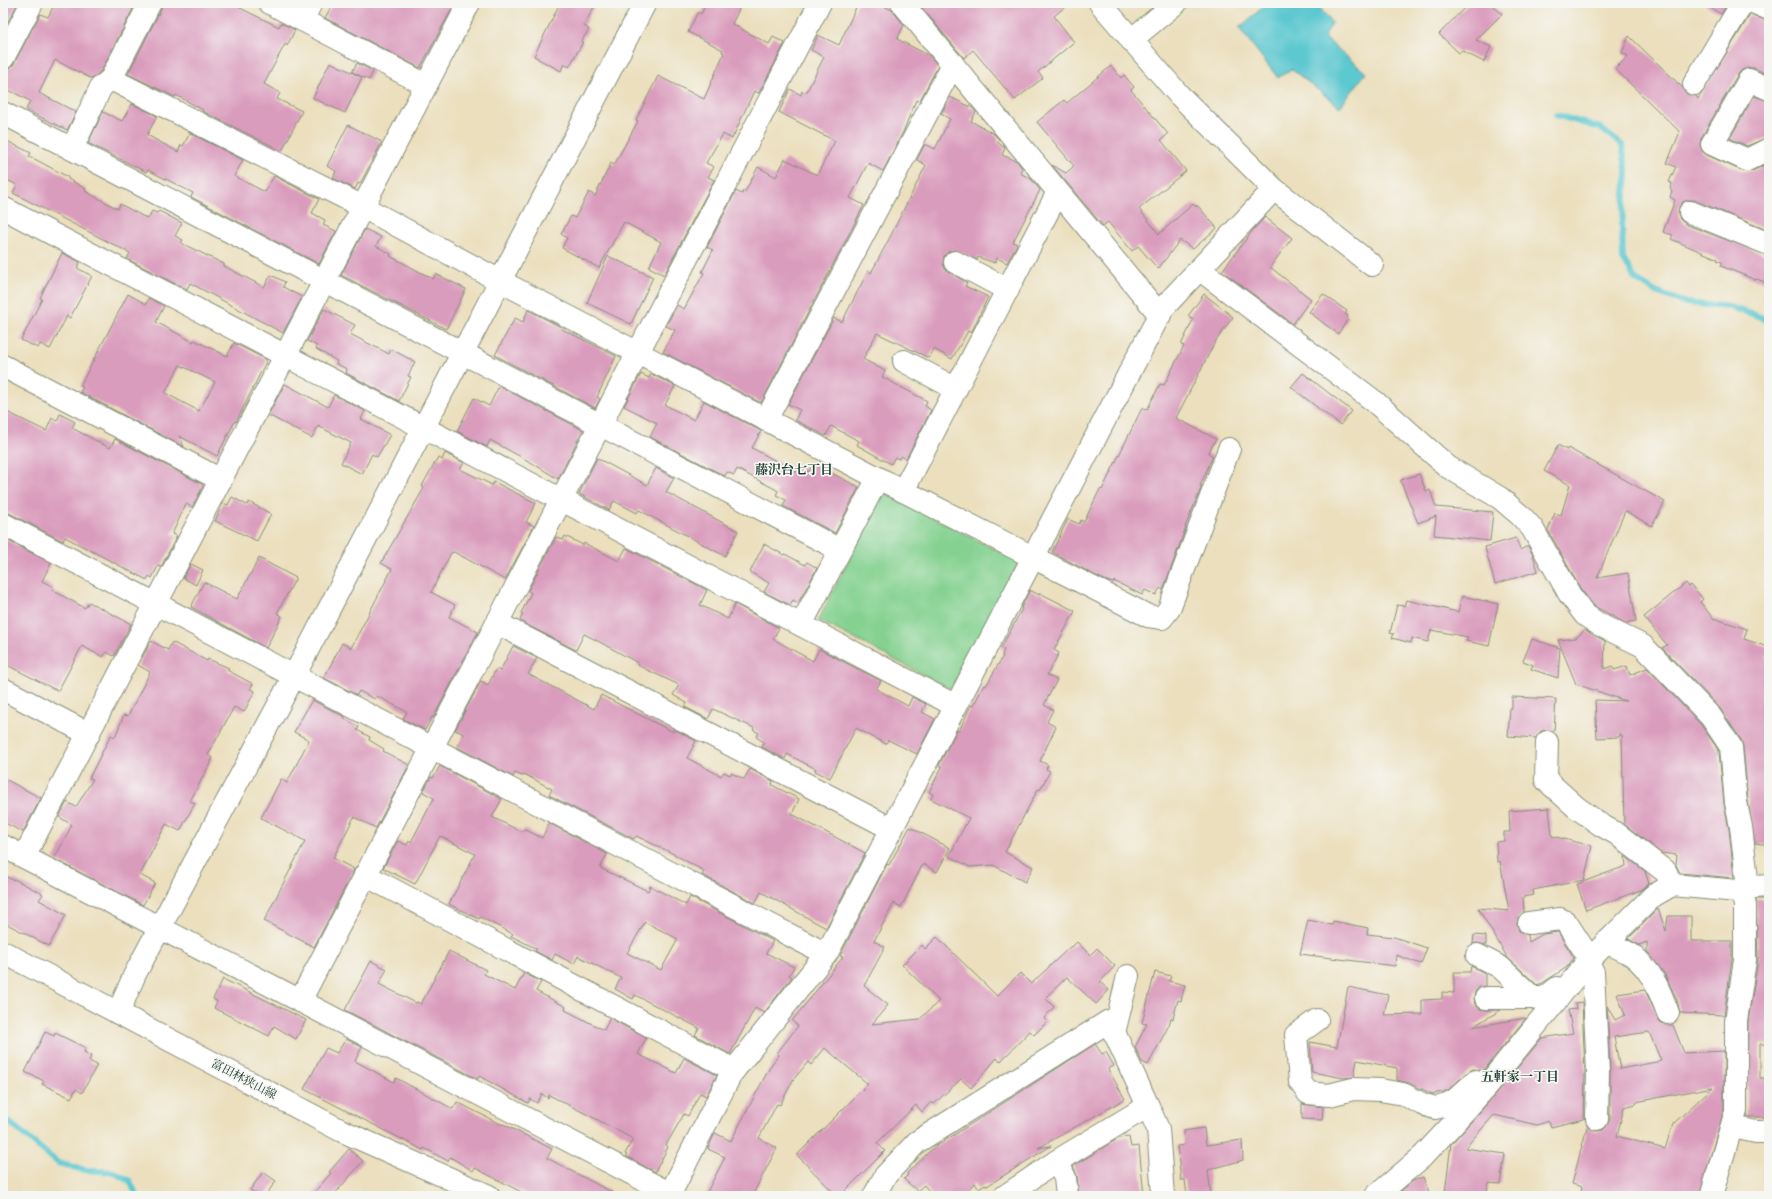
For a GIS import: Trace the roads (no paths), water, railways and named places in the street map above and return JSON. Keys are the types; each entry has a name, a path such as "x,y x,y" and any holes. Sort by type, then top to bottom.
{"street":[{"path":"3,58 32,3"},
{"path":"72,149 102,88 111,79 150,3"},
{"path":"270,3 307,12 426,85"},
{"path":"24,857 469,3"},
{"path":"118,1013 135,974 294,676 645,3"},
{"path":"300,1001 820,3"},
{"path":"902,3 1160,314"},
{"path":"1100,3 1179,95 1274,189 1372,265"},
{"path":"1131,40 1176,3"},
{"path":"1694,84 1740,7 1745,3"},
{"path":"1756,3 1769,9"},
{"path":"766,420 953,64"},
{"path":"111,79 363,207 500,281 766,420 1148,616 1162,618 1169,609 1229,449"},
{"path":"1769,89 1749,80 1712,144 1747,160 1769,150"},
{"path":"3,113 324,282 840,550"},
{"path":"3,846 670,1195 734,1070 826,954 1160,314 1199,269 1274,189"},
{"path":"903,491 1058,192"},
{"path":"3,208 956,706"},
{"path":"1690,212 1769,244"},
{"path":"955,262 1008,290"},
{"path":"1199,269 1374,402 1448,467 1500,498 1521,516 1532,528 1570,595 1585,615 1600,625 1643,646 1711,717 1731,747 1736,803 1753,888 1745,906 1745,960 1736,1021 1736,1111 1733,1127 1711,1196"},
{"path":"904,361 956,389"},
{"path":"3,366 221,480"},
{"path":"801,625 878,478"},
{"path":"3,524 826,954"},
{"path":"497,623 892,829"},
{"path":"3,689 89,734"},
{"path":"1547,742 1546,780 1576,807 1601,825 1617,834 1666,872 1672,885"},
{"path":"365,875 734,1070"},
{"path":"1387,1193 1422,1157 1498,1071 1563,990 1588,962 1606,942 1653,896 1672,885 1738,891 1753,888"},
{"path":"1529,924 1560,919 1566,922 1593,972 1598,1072 1597,1119"},
{"path":"1606,942 1632,955 1648,970 1660,991 1668,1013"},
{"name":"富田林狭山線","path":"3,952 340,1130 489,1196"},
{"path":"1477,955 1500,967 1533,998"},
{"path":"1114,1033 1128,976"},
{"path":"1486,998 1546,997 1557,988 1563,990"},
{"path":"1317,1020 1296,1035 1300,1082 1308,1093 1329,1095 1352,1089 1380,1090 1404,1094 1422,1104 1435,1108 1444,1106 1455,1100 1492,1067 1498,1071"},
{"path":"874,1196 885,1176 917,1142 1109,1021 1158,1129 1163,1196"},
{"path":"1005,1196 1057,1161 1148,1106"},
{"path":"1733,1127 1756,1132 1769,1132"},
{"path":"1057,1161 1065,1178 1067,1196"}],"water":[{"path":"1268,3 1316,3 1332,23 1324,37 1366,73 1340,107 1291,69 1278,78 1239,28"}],"waterway":[{"path":"1556,115 1600,128 1622,145 1627,174 1622,225 1623,259 1636,280 1656,292 1686,303 1730,307 1761,317 1769,322"},
{"path":"3,1117 58,1163 85,1170 113,1172 130,1181 137,1196"}],"district":[{"name":"藤沢台七丁目","path":"794,469"},
{"name":"五軒家一丁目","path":"1520,1076"}]}
